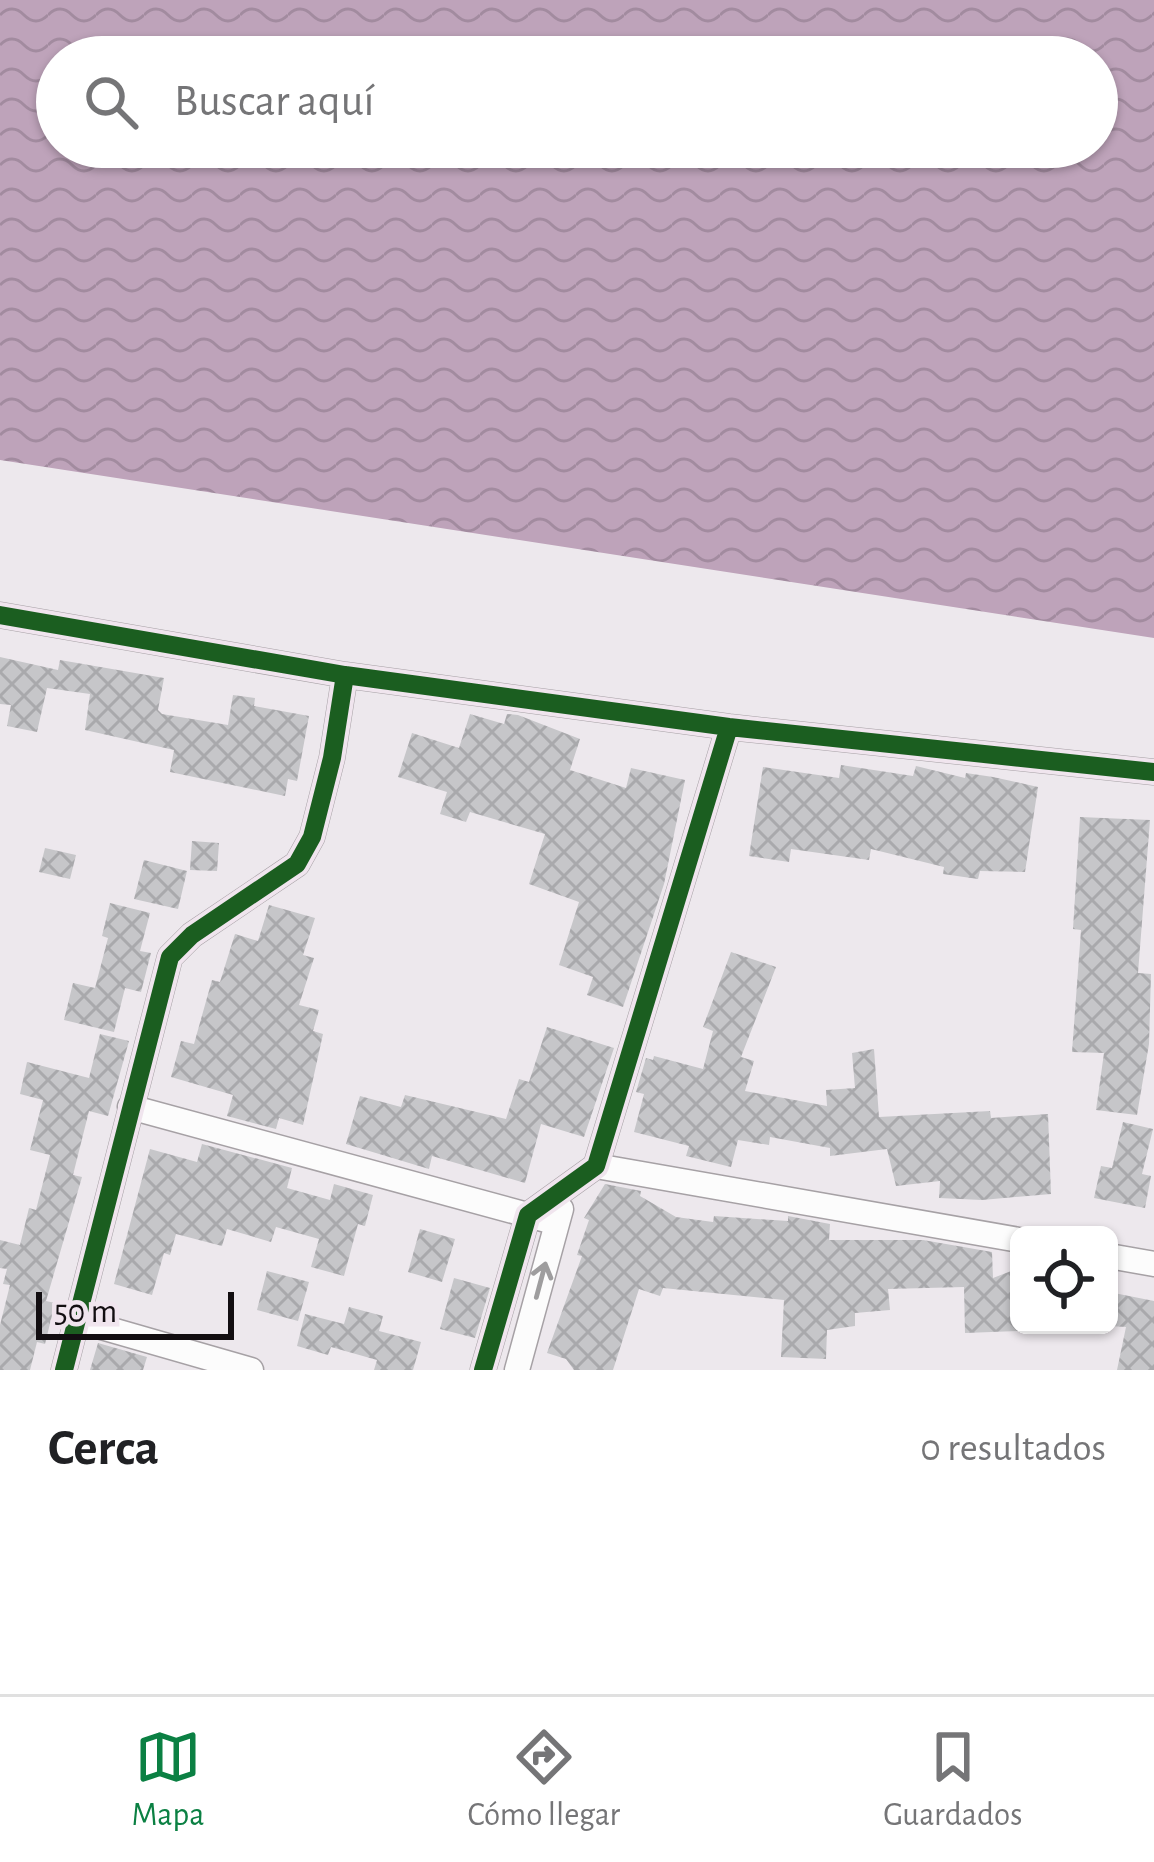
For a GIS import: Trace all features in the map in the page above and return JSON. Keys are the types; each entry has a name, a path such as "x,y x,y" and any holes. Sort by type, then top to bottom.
{"street":[{"path":"0,615 345,675 728,728 1154,772"},
{"path":"64,1370 170,956 192,935 297,864 312,837 332,758 345,675"},
{"path":"483,1370 528,1215 596,1166 728,728"},
{"path":"130,1107 557,1223"},
{"path":"596,1166 1010,1238"},
{"path":"517,1370 566,1189"},
{"path":"1118,1258 1154,1264"},
{"path":"77,1320 250,1370"}],"water":[{"path":"0,0 1154,0 1154,638 0,460"}],"building":[{"path":"0,657 58,670 60,660 164,678 158,710 162,714 228,725 233,695 255,698 254,706 309,716 297,781 288,779 285,796 170,772 174,750 85,730 90,694 47,688 37,732 7,726 11,705 0,704"},
{"path":"470,714 504,724 507,714 518,715 580,739 570,770 626,788 631,768 685,780 664,884 623,1007 587,995 593,977 559,965 579,902 529,884 545,834 470,812 466,822 440,814 447,792 398,777 412,733 459,748"},
{"path":"841,765 913,776 916,766 1038,787 1025,872 980,871 978,879 943,874 944,867 871,849 869,860 791,849 789,862 749,856 763,767 839,778"},
{"path":"1080,817 1150,820 1138,973 1151,974 1149,1044 1137,1115 1096,1110 1104,1053 1072,1052 1081,930 1073,929"},
{"path":"192,841 219,843 217,871 190,870"},
{"path":"45,848 76,855 70,879 39,872"},
{"path":"144,860 187,871 178,909 134,899"},
{"path":"110,903 150,913 140,951 151,953 141,992 125,988 114,1032 64,1020 73,983 95,988 108,938 102,936"},
{"path":"269,905 315,918 303,955 314,958 299,1005 319,1010 313,1031 323,1034 303,1125 279,1118 276,1129 227,1116 233,1095 171,1077 181,1041 194,1044 212,980 220,982 235,934 258,941"},
{"path":"731,952 776,967 741,1057 754,1061 745,1091 827,1106 826,1090 855,1088 852,1053 874,1049 879,1117 990,1111 991,1118 1048,1114 1051,1194 939,1198 940,1181 896,1186 887,1149 830,1156 830,1148 770,1137 769,1145 738,1140 731,1167 686,1156 689,1146 634,1132 644,1094 636,1092 646,1058 703,1069 713,1031 703,1027"},
{"path":"547,1027 614,1048 584,1137 541,1124 525,1183 432,1156 429,1169 346,1144 360,1096 401,1107 405,1095 506,1119 519,1079 529,1082"},
{"path":"100,1034 129,1041 108,1116 89,1111 73,1175 82,1177 46,1301 55,1303 45,1344 37,1342 30,1370 0,1370 0,1325 10,1285 3,1284 7,1269 0,1268 0,1240 20,1245 29,1208 36,1210 50,1155 30,1150 43,1100 20,1094 27,1062 89,1078"},
{"path":"1123,1122 1153,1129 1142,1174 1151,1176 1145,1208 1094,1198 1101,1166 1112,1168"},
{"path":"202,1144 292,1168 287,1188 330,1200 334,1184 373,1195 365,1226 358,1224 344,1276 311,1267 319,1239 276,1227 271,1242 227,1229 222,1246 176,1234 170,1255 164,1253 152,1295 114,1284 150,1149 197,1162"},
{"path":"605,1184 641,1191 640,1196 676,1217 713,1222 714,1216 788,1221 788,1216 830,1224 829,1240 923,1240 992,1252 993,1278 1010,1271 1010,1331 965,1333 964,1287 888,1289 890,1310 855,1313 855,1326 827,1330 826,1359 781,1357 784,1300 663,1288 660,1296 639,1289 613,1370 574,1370 566,1359 547,1353 582,1256 577,1255 589,1220 584,1218"},
{"path":"420,1229 455,1239 442,1282 408,1272"},
{"path":"267,1271 309,1282 298,1321 257,1310"},
{"path":"454,1278 490,1288 475,1338 440,1329"},
{"path":"1118,1294 1154,1301 1154,1370 1117,1370 1126,1327 1118,1327"},
{"path":"349,1307 383,1316 379,1331 421,1342 413,1370 374,1370 377,1360 331,1347 328,1355 297,1346 305,1314 344,1324"},
{"path":"98,1343 147,1357 143,1370 90,1370"}],"cycle path":[{"path":"0,615 345,675 729,727 1154,772"},
{"path":"64,1370 170,957 192,935 297,864 312,837 332,758 345,675"},
{"path":"483,1370 528,1215 596,1166 729,727"}]}
